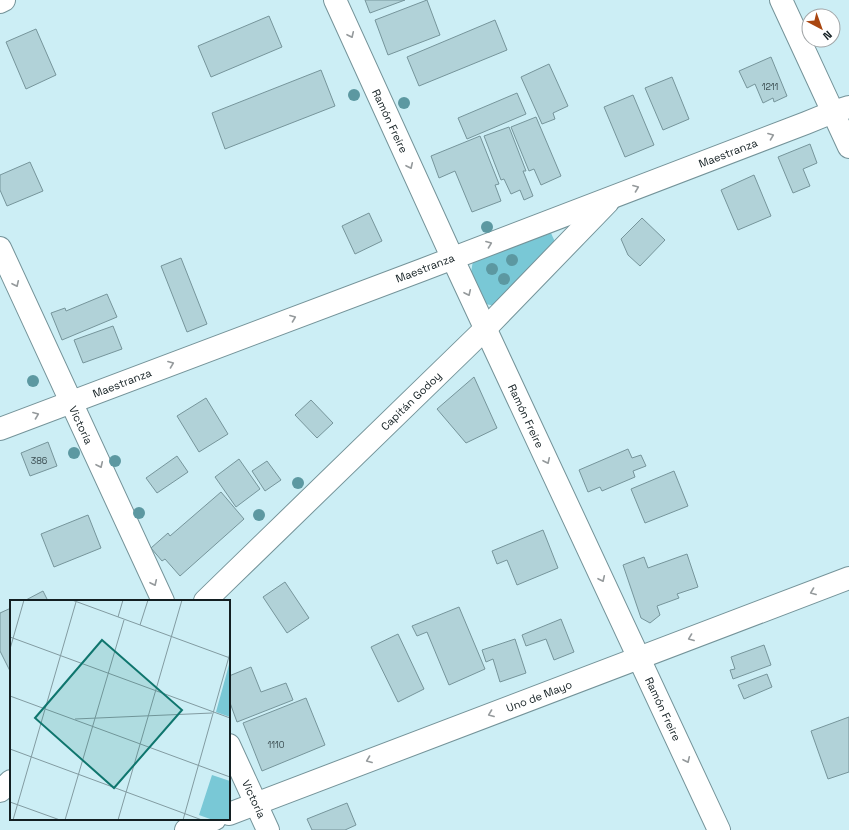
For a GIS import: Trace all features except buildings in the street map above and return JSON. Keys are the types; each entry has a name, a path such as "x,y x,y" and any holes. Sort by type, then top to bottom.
{"street":[{"path":"0,2 4,0"},
{"name":"Ramón Freire","path":"334,0 485,329 719,830"},
{"path":"781,0 841,109 849,146"},
{"name":"Maestranza","path":"0,429 422,270 452,257 841,109"},
{"name":"Capitán Godoy","path":"206,600 485,329 613,197"},
{"name":"Victoria","path":"0,248 162,600"},
{"name":"Uno de Mayo","path":"230,814 849,578"},
{"name":"Victoria","path":"230,747 268,830"},
{"path":"0,791 10,782"},
{"path":"186,830 212,820"}],"shaded area":[{"path":"551,233 555,242 496,306 485,304 471,272 473,261"}]}
